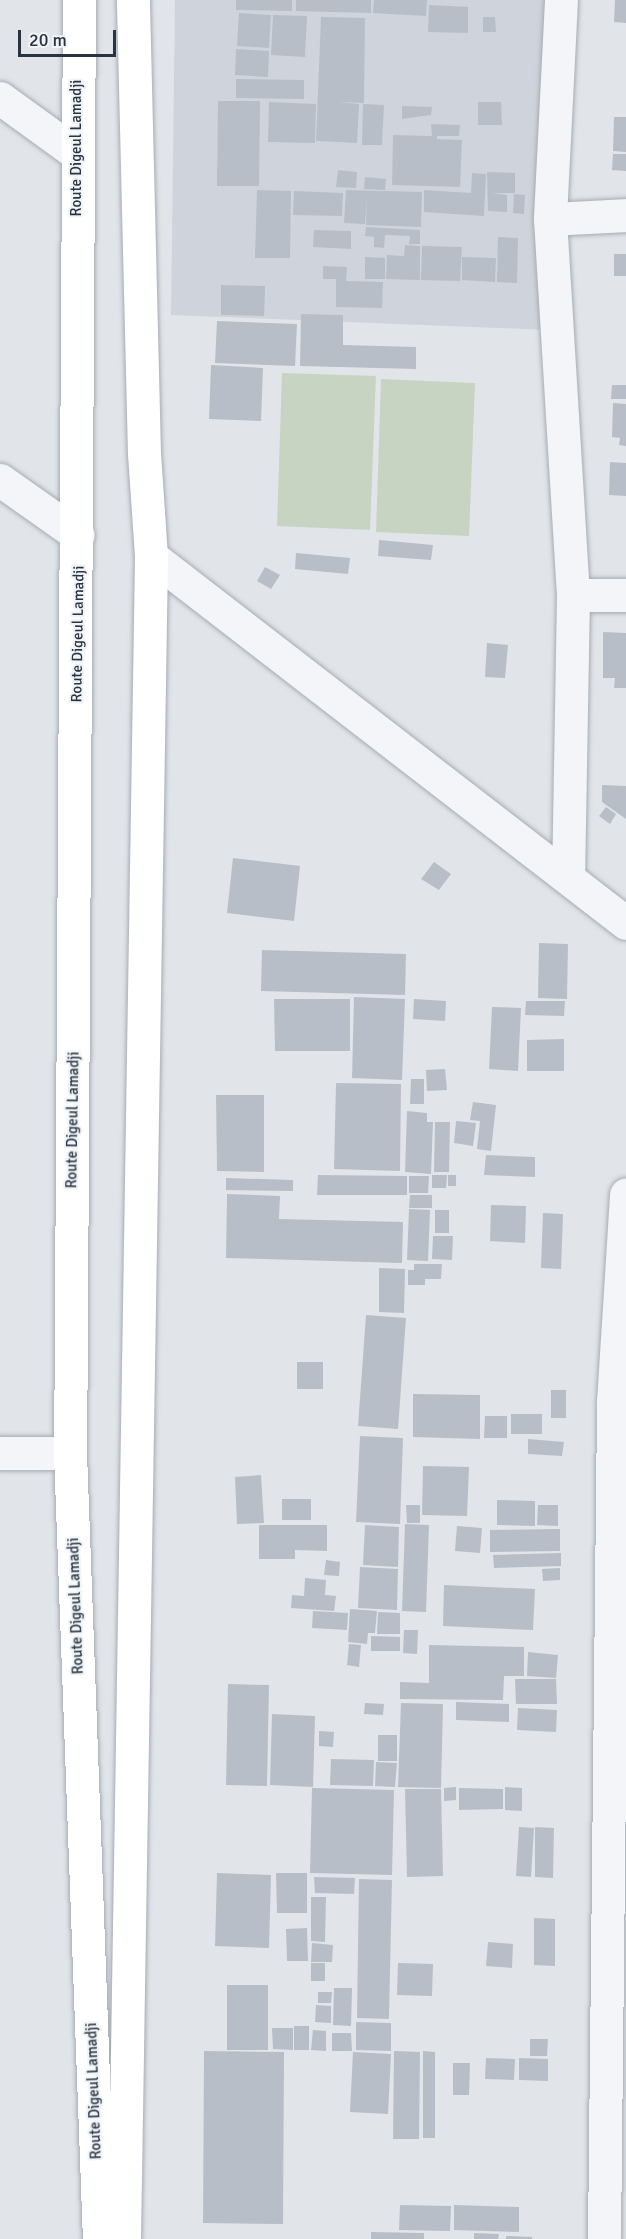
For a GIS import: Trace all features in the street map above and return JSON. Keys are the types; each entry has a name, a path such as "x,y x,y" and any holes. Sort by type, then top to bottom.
{"main road":[{"name":"Route Digeul Lamadji","path":"79,0 76,153 78,535 70,1453 99,2239"},
{"name":"Route Digeul Lamadji","path":"124,2239 151,556 144,454 133,0"}],"street":[{"path":"561,0 550,219 573,596 568,874"},
{"path":"0,98 76,153"},
{"path":"550,219 626,215"},
{"path":"0,480 78,535"},
{"path":"151,556 568,874 626,923"},
{"path":"573,596 626,595"},
{"path":"604,2239 615,2168 619,1402 626,1194"},
{"path":"0,1453 70,1453"}],"shaded area":[{"path":"175,0 551,0 549,330 171,315"}],"green space":[{"path":"282,373 376,376 370,530 277,526"},
{"path":"381,379 475,383 469,536 376,532"}],"building":[{"path":"236,0 292,0 292,11 236,10"},
{"path":"296,0 371,0 371,13 296,11"},
{"path":"374,0 427,0 426,16 373,13"},
{"path":"615,0 626,0 626,23 614,22"},
{"path":"429,5 468,7 468,33 428,32"},
{"path":"239,13 271,15 269,48 237,46"},
{"path":"273,15 307,16 305,57 271,55"},
{"path":"321,17 365,18 364,103 338,102 359,104 357,143 316,141"},
{"path":"483,17 495,17 496,32 483,32"},
{"path":"236,49 269,51 268,77 235,75"},
{"path":"236,79 304,80 304,99 236,98"},
{"path":"218,101 260,101 259,186 217,186"},
{"path":"269,102 316,104 315,143 268,142"},
{"path":"478,102 501,102 502,125 478,125"},
{"path":"363,104 384,105 382,145 362,145"},
{"path":"402,106 432,107 431,115 402,119"},
{"path":"614,117 626,117 626,152 613,151"},
{"path":"431,124 460,125 459,136 437,136 437,139 462,140 460,187 392,185 393,135 432,136"},
{"path":"613,154 626,154 626,171 612,170"},
{"path":"338,170 357,172 356,188 336,187"},
{"path":"487,172 515,173 515,193 492,193 507,195 507,212 488,211"},
{"path":"472,173 486,174 484,216 424,212 424,190 471,193"},
{"path":"365,177 386,179 385,190 364,189"},
{"path":"257,190 291,191 290,258 255,258"},
{"path":"346,190 422,192 421,227 366,225 367,198 365,224 344,223"},
{"path":"294,191 343,193 342,216 293,215"},
{"path":"514,194 525,195 524,214 513,213"},
{"path":"366,227 420,230 420,244 409,244 410,236 385,235 384,248 374,247 374,237 365,236"},
{"path":"314,230 351,231 351,249 313,247"},
{"path":"498,237 518,238 517,283 497,282"},
{"path":"405,245 420,246 420,280 386,279 387,255 404,256"},
{"path":"422,246 462,247 460,281 421,280"},
{"path":"614,254 626,254 626,276 614,276"},
{"path":"365,257 385,258 385,279 365,279"},
{"path":"462,257 496,258 495,282 462,280"},
{"path":"323,266 347,267 346,281 383,282 382,308 336,307 336,279 323,279"},
{"path":"221,285 265,286 264,316 221,315"},
{"path":"301,314 343,315 343,345 416,347 416,369 300,366"},
{"path":"217,321 297,324 295,366 215,363"},
{"path":"211,365 263,368 261,421 209,419"},
{"path":"612,385 626,385 626,399 611,399"},
{"path":"613,403 626,404 626,446 619,445 620,438 612,437"},
{"path":"610,462 626,463 626,496 609,495"},
{"path":"379,540 433,545 431,560 378,556"},
{"path":"296,553 350,558 348,574 295,569"},
{"path":"265,567 280,575 271,589 257,581"},
{"path":"603,632 626,633 626,688 614,688 615,678 603,678"},
{"path":"487,643 508,645 505,678 485,677"},
{"path":"602,785 626,786 626,819 602,802"},
{"path":"606,807 616,814 610,824 599,816"},
{"path":"233,858 300,866 294,921 227,913"},
{"path":"434,862 451,874 439,890 421,879"},
{"path":"539,943 568,944 567,999 538,998"},
{"path":"262,950 406,954 405,995 261,991"},
{"path":"354,997 405,999 402,1080 352,1078"},
{"path":"274,999 350,999 350,1051 275,1051"},
{"path":"414,999 446,1001 445,1021 413,1019"},
{"path":"526,1001 565,1001 564,1016 525,1015"},
{"path":"492,1007 521,1008 518,1071 489,1069"},
{"path":"564,1039 564,1071 527,1071 527,1040"},
{"path":"445,1069 447,1090 427,1091 426,1070"},
{"path":"411,1079 424,1079 424,1104 410,1104"},
{"path":"336,1083 401,1084 400,1171 334,1169"},
{"path":"216,1095 264,1095 264,1172 217,1171"},
{"path":"473,1102 496,1105 491,1151 477,1149 480,1121 470,1120"},
{"path":"407,1111 427,1113 427,1122 433,1122 431,1174 405,1172"},
{"path":"456,1121 476,1123 473,1146 454,1143"},
{"path":"435,1122 450,1122 449,1172 434,1172"},
{"path":"486,1155 535,1157 535,1177 484,1175"},
{"path":"318,1175 407,1176 407,1195 317,1195"},
{"path":"432,1175 447,1175 446,1188 432,1188"},
{"path":"448,1175 456,1175 456,1186 448,1186"},
{"path":"409,1176 429,1176 428,1193 409,1193"},
{"path":"226,1178 293,1180 293,1191 226,1190"},
{"path":"227,1194 280,1196 279,1219 403,1222 402,1263 226,1258"},
{"path":"410,1195 432,1195 432,1208 409,1208"},
{"path":"491,1205 526,1206 525,1243 490,1241"},
{"path":"409,1209 430,1210 428,1261 407,1260"},
{"path":"435,1210 449,1210 449,1233 435,1233"},
{"path":"543,1213 563,1214 561,1269 541,1268"},
{"path":"433,1236 453,1236 452,1260 432,1259"},
{"path":"414,1264 442,1264 441,1279 425,1279 425,1285 408,1285 408,1270 414,1270"},
{"path":"379,1268 405,1269 404,1313 379,1312"},
{"path":"366,1315 406,1318 398,1429 358,1426"},
{"path":"297,1362 323,1362 323,1389 297,1389"},
{"path":"551,1390 566,1390 566,1418 551,1418"},
{"path":"413,1394 480,1395 480,1439 413,1437"},
{"path":"511,1414 542,1414 542,1434 511,1434"},
{"path":"485,1416 507,1416 507,1438 484,1438"},
{"path":"360,1436 403,1438 400,1524 356,1522"},
{"path":"528,1439 564,1442 562,1456 528,1454"},
{"path":"423,1466 469,1467 467,1516 422,1515"},
{"path":"261,1475 264,1523 237,1524 235,1477"},
{"path":"282,1499 311,1499 311,1520 282,1520"},
{"path":"497,1500 535,1501 535,1526 497,1525"},
{"path":"406,1505 420,1505 420,1523 407,1523"},
{"path":"538,1505 558,1505 558,1526 537,1525"},
{"path":"405,1524 429,1525 426,1612 402,1611"},
{"path":"259,1525 327,1525 327,1551 295,1550 295,1559 259,1559"},
{"path":"365,1525 399,1527 398,1567 363,1565"},
{"path":"457,1526 482,1528 480,1553 455,1551"},
{"path":"560,1529 560,1551 490,1552 490,1530"},
{"path":"561,1553 561,1566 494,1568 493,1555"},
{"path":"326,1560 340,1562 339,1576 324,1575"},
{"path":"360,1567 398,1569 397,1610 358,1608"},
{"path":"560,1568 560,1580 543,1581 542,1569"},
{"path":"305,1578 326,1580 325,1595 336,1596 334,1611 291,1608 292,1595 304,1596"},
{"path":"444,1585 535,1589 533,1630 443,1626"},
{"path":"350,1609 377,1611 375,1633 368,1633 367,1644 348,1642"},
{"path":"313,1611 348,1613 347,1630 312,1628"},
{"path":"378,1612 400,1613 400,1634 377,1634"},
{"path":"404,1630 418,1630 417,1654 403,1653"},
{"path":"371,1636 400,1637 400,1651 371,1651"},
{"path":"349,1644 361,1645 359,1667 347,1665"},
{"path":"429,1645 524,1647 524,1676 504,1676 503,1700 400,1699 400,1682 429,1683"},
{"path":"528,1652 558,1655 556,1678 527,1676"},
{"path":"515,1679 556,1679 557,1704 516,1704"},
{"path":"228,1684 269,1685 267,1786 226,1785"},
{"path":"456,1702 509,1704 509,1722 456,1720"},
{"path":"365,1703 384,1704 383,1715 364,1714"},
{"path":"401,1703 443,1704 441,1788 398,1787"},
{"path":"518,1708 557,1710 556,1732 517,1730"},
{"path":"272,1714 315,1716 313,1787 270,1785"},
{"path":"319,1731 334,1732 333,1747 319,1746"},
{"path":"378,1735 397,1735 397,1761 378,1761"},
{"path":"331,1759 374,1760 373,1786 330,1785"},
{"path":"376,1762 397,1763 395,1787 375,1786"},
{"path":"456,1787 456,1800 444,1801 444,1788"},
{"path":"505,1787 522,1788 522,1811 505,1810"},
{"path":"312,1788 394,1790 392,1875 310,1873"},
{"path":"459,1788 503,1789 503,1809 459,1810"},
{"path":"405,1789 441,1789 443,1876 407,1877"},
{"path":"519,1827 534,1828 531,1877 516,1876"},
{"path":"535,1827 554,1828 553,1878 535,1877"},
{"path":"217,1873 271,1875 269,1948 215,1946"},
{"path":"276,1873 307,1873 307,1913 277,1913"},
{"path":"314,1877 355,1878 354,1894 315,1893"},
{"path":"359,1879 392,1880 389,2019 357,2018"},
{"path":"311,1897 326,1897 325,1942 311,1941"},
{"path":"534,1918 555,1919 555,1966 534,1965"},
{"path":"307,1928 308,1961 287,1961 286,1929"},
{"path":"488,1942 513,1944 512,1968 486,1966"},
{"path":"312,1943 333,1945 332,1962 311,1962"},
{"path":"311,1963 325,1963 325,1981 311,1981"},
{"path":"398,1963 433,1964 432,1996 397,1995"},
{"path":"227,1985 268,1985 268,2050 227,2050"},
{"path":"334,1988 352,1988 351,2026 333,2025"},
{"path":"318,1992 332,1992 331,2003 318,2003"},
{"path":"316,2005 331,2006 331,2023 315,2022"},
{"path":"356,2022 391,2023 391,2051 356,2050"},
{"path":"294,2026 309,2026 309,2050 294,2050"},
{"path":"272,2028 293,2028 293,2050 273,2049"},
{"path":"313,2030 326,2031 326,2051 311,2050"},
{"path":"332,2033 351,2033 352,2051 332,2051"},
{"path":"530,2039 548,2039 547,2056 530,2056"},
{"path":"204,2051 284,2052 283,2224 203,2223"},
{"path":"394,2051 420,2052 419,2139 393,2139"},
{"path":"423,2051 435,2052 435,2138 423,2138"},
{"path":"353,2052 391,2054 388,2114 350,2112"},
{"path":"486,2058 515,2059 514,2080 485,2079"},
{"path":"519,2058 548,2059 548,2081 519,2080"},
{"path":"453,2063 470,2063 469,2095 453,2095"},
{"path":"400,2205 451,2206 450,2231 399,2230"},
{"path":"454,2205 519,2207 519,2232 454,2230"},
{"path":"371,2232 424,2233 424,2239 371,2239"},
{"path":"474,2233 499,2234 498,2239 474,2239"},
{"path":"506,2236 532,2237 532,2239 506,2239"}]}
